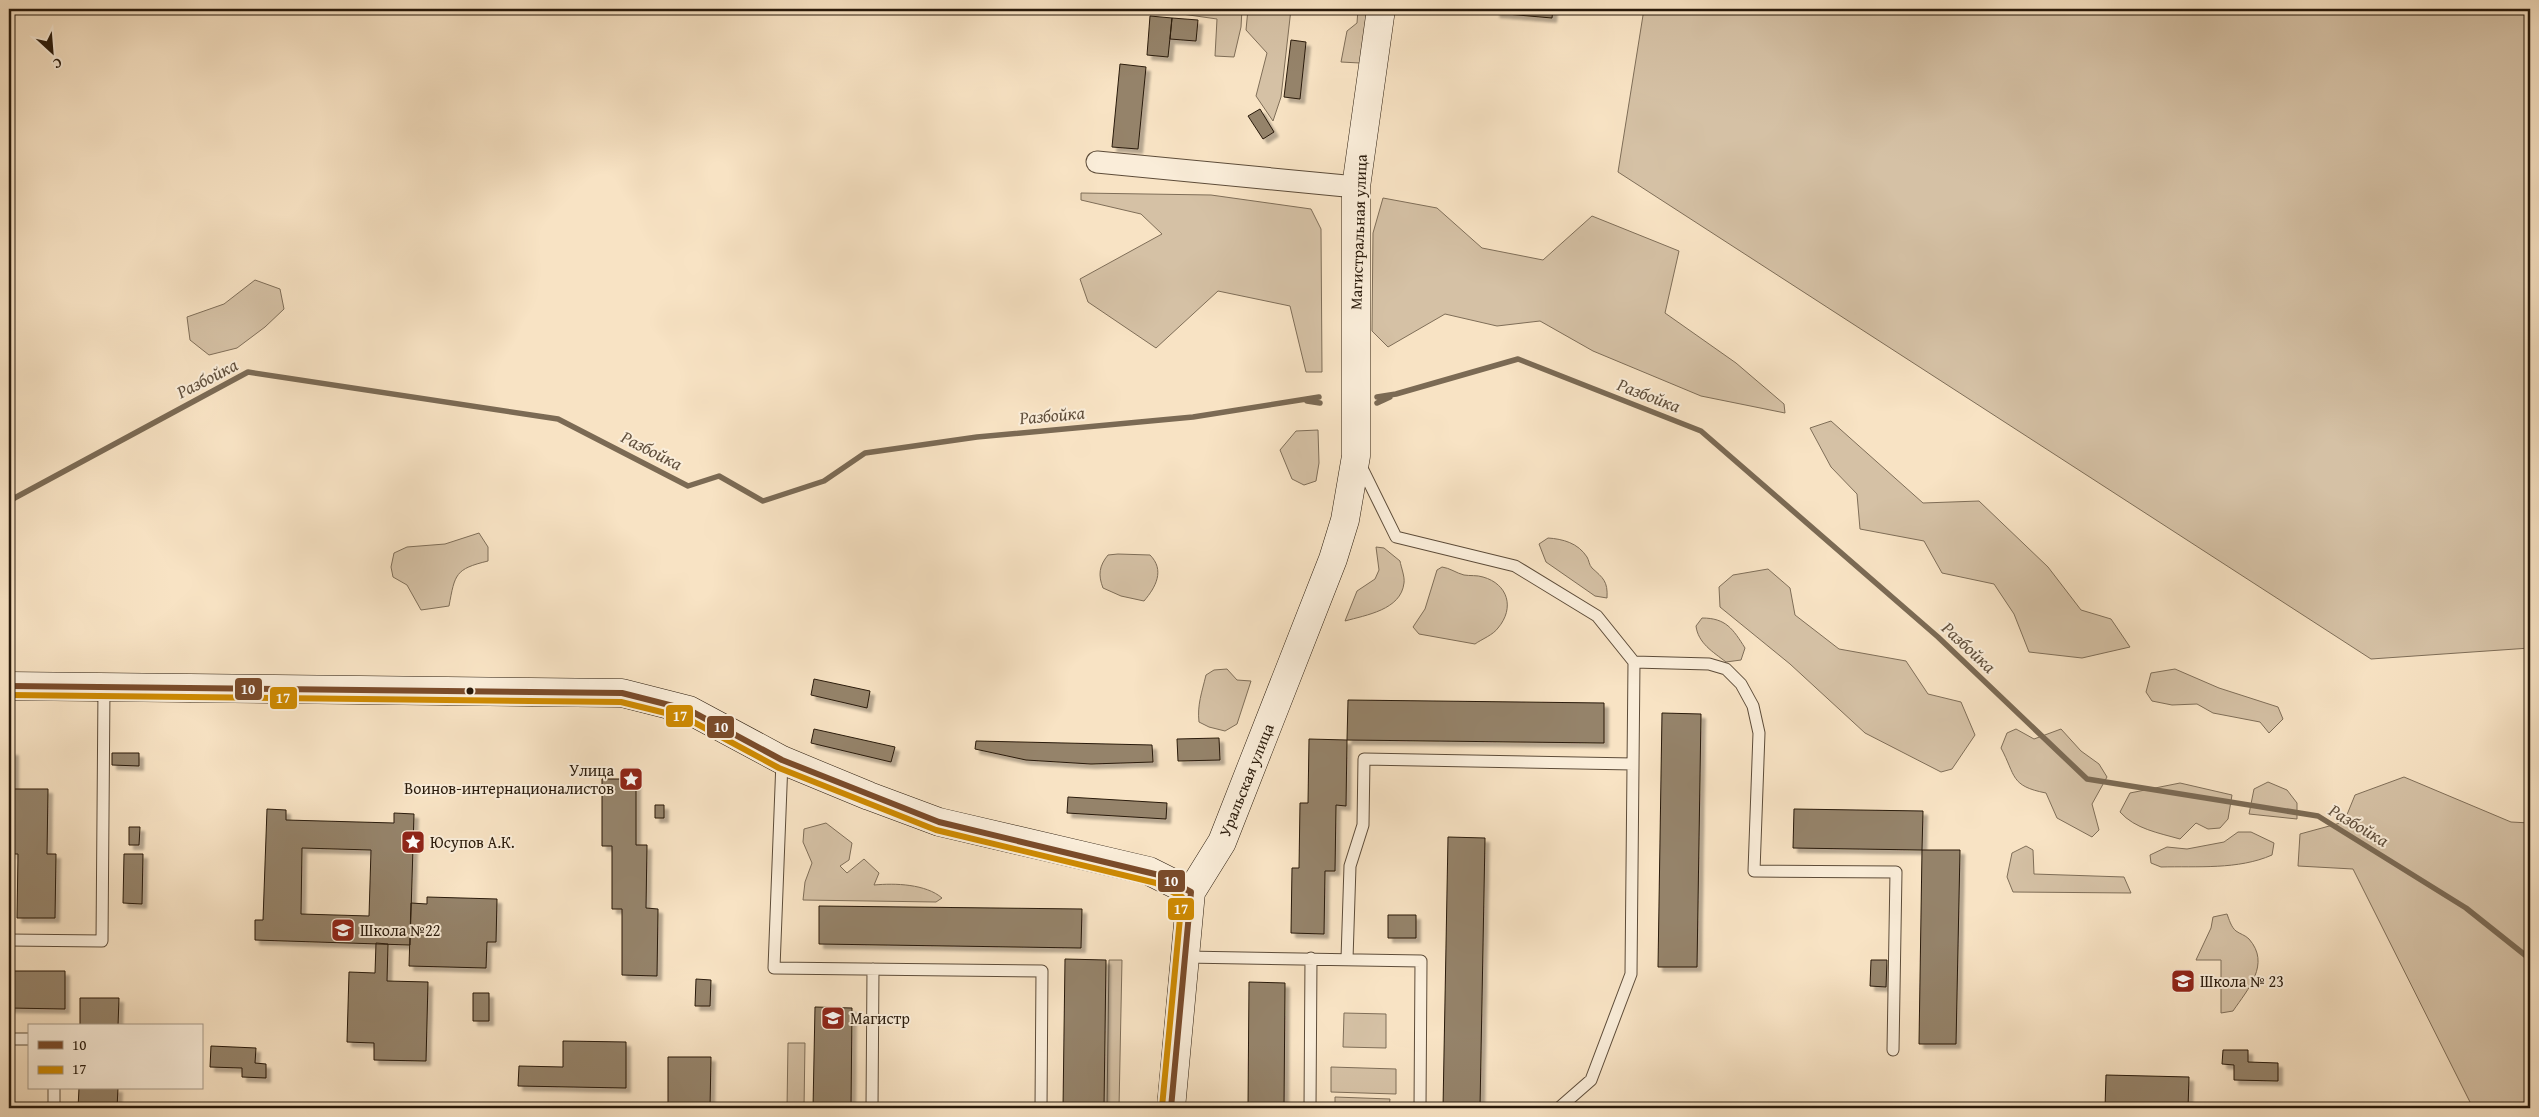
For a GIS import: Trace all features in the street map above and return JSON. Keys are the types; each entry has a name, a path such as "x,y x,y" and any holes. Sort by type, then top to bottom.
{"street":[{"name":"Магистральная улица","path":"1356,456 1356,188 1382,9"},
{"path":"1097,162 1356,188"},
{"name":"Уральская улица","path":"1170,1108 1190,892 1222,842 1333,560 1345,520 1356,456"},
{"path":"9,686 622,693 689,710 782,760 869,796 939,822 1149,872 1190,892"}],"lane":[{"path":"1356,456 1396,537 1515,566 1597,616 1634,662 1631,974 1591,1080 1559,1108"},
{"path":"1634,662 1709,664 1726,669 1741,684 1752,706 1759,733 1754,871 1896,872 1893,1050"},
{"path":"9,940 102,941 104,688"},
{"path":"1347,959 1350,866 1363,825 1364,759 1632,764"},
{"path":"782,760 774,968 1042,971 1041,1108"},
{"path":"1184,957 1422,960 1420,1108"},
{"path":"1310,1108 1311,958"},
{"path":"872,1108 874,969"},
{"path":"9,1039 28,1039"},
{"path":"54,1090 54,1108"}],"shaded area":[{"path":"1176,9 1242,9 1241,27 1234,57 1215,56 1217,19 1175,13"},
{"path":"1248,9 1291,9 1281,97 1273,121 1256,96 1267,53 1246,30"},
{"path":"1358,9 1369,9 1360,63 1341,62 1347,31 1357,23"},
{"path":"1644,9 2530,9 2530,648 2371,659 1618,172"},
{"path":"1081,193 1211,195 1311,209 1321,229 1322,372 1306,372 1290,306 1218,291 1156,348 1088,302 1080,279 1162,234 1141,214 1081,200"},
{"path":"1383,198 1437,208 1482,248 1543,260 1592,216 1679,251 1665,313 1736,363 1784,404 1785,413 1701,396 1593,351 1540,321 1497,326 1445,314 1388,347 1372,331 1373,233"},
{"path":"255,280 280,289 284,309 265,327 237,348 209,355 190,340 187,317 224,304"},
{"path":"1831,421 1923,503 1979,501 2048,567 2081,610 2111,619 2130,647 2082,658 2029,652 2014,614 1994,584 1942,573 1924,541 1860,529 1857,494 1831,467 1810,428"},
{"path":"1318,430 1319,463 1316,481 1304,485 1292,479 1280,450 1296,431"},
{"path":"479,533 488,547 488,561 469,567 458,574 449,606 421,610 407,585 393,577 391,567 394,553 407,547 445,544"},
{"path":"1548,538 1559,539 1575,545 1583,552 1588,558 1591,567 1604,580 1607,588 1607,598 1595,596 1546,562 1539,544"},
{"path":"1376,547 1384,548 1400,561 1404,581 1401,592 1390,605 1381,610 1345,621 1357,591 1375,579 1379,570"},
{"path":"1108,555 1150,555 1155,561 1158,572 1157,578 1152,590 1144,601 1121,596 1103,588 1100,579 1101,567"},
{"path":"1442,567 1464,575 1481,576 1492,580 1503,591 1506,598 1506,613 1498,628 1475,644 1419,634 1413,627 1425,609 1437,570"},
{"path":"1768,569 1790,588 1795,615 1839,649 1906,661 1928,694 1961,702 1975,735 1952,769 1941,772 1865,733 1790,664 1720,607 1719,587 1733,575"},
{"path":"1702,618 1723,622 1737,635 1745,648 1741,660 1726,662 1707,647 1697,632 1696,626"},
{"path":"1227,669 1237,680 1251,681 1237,724 1225,731 1199,722 1199,710 1206,675 1214,670"},
{"path":"2175,669 2219,688 2278,707 2283,719 2269,733 2260,722 2213,713 2197,704 2172,705 2152,701 2146,692 2151,673"},
{"path":"2016,729 2034,739 2061,729 2081,751 2099,764 2107,777 2092,804 2099,830 2092,837 2057,818 2046,793 2026,787 2012,773 2001,748 2007,733"},
{"path":"2404,777 2511,822 2530,823 2530,1108 2473,1108 2353,869 2298,866 2300,834 2344,822 2355,795"},
{"path":"2268,782 2287,790 2297,803 2297,819 2249,814 2254,789"},
{"path":"2180,783 2232,795 2228,819 2220,828 2208,829 2196,823 2180,839 2133,823 2120,812 2130,793"},
{"path":"826,823 852,843 849,860 840,866 847,873 864,859 879,873 874,885 891,884 919,887 942,898 936,902 803,900 805,882 812,863 803,842 804,829"},
{"path":"2238,832 2251,832 2274,843 2272,855 2245,863 2217,866 2161,867 2151,863 2150,855 2167,847 2187,849 2224,842"},
{"path":"2026,846 2033,850 2034,874 2124,877 2131,893 2013,892 2007,877 2012,853"},
{"path":"2227,914 2234,929 2246,936 2255,948 2258,967 2250,985 2233,1011 2221,1013 2221,960 2196,960 2211,928 2213,917"},
{"path":"1109,960 1122,960 1119,1108 1107,1108"},
{"path":"1344,1013 1386,1014 1386,1048 1343,1047"},
{"path":"788,1043 805,1043 804,1108 787,1108"},
{"path":"1331,1067 1396,1069 1396,1094 1331,1092"},
{"path":"1335,1097 1390,1099 1389,1108 1335,1108"}],"building":[{"path":"1496,9 1553,9 1552,18 1495,13"},
{"path":"1150,16 1172,18 1168,57 1147,55"},
{"path":"1172,18 1198,20 1196,41 1170,39"},
{"path":"1291,40 1306,42 1300,99 1284,97"},
{"path":"1120,64 1146,67 1138,149 1112,147"},
{"path":"1260,109 1274,132 1263,139 1248,116"},
{"path":"814,679 870,691 867,708 811,695"},
{"path":"1348,700 1604,703 1604,743 1347,740"},
{"path":"1662,713 1701,714 1697,967 1658,967"},
{"path":"814,729 895,747 891,762 811,743"},
{"path":"1219,738 1220,760 1178,761 1177,739"},
{"path":"1309,739 1347,740 1346,806 1336,805 1335,871 1325,871 1324,934 1291,933 1292,868 1299,868 1300,803 1308,803"},
{"path":"976,741 1152,745 1153,762 1091,764 1026,760 975,749"},
{"path":"9,751 14,751 14,789 9,789"},
{"path":"112,753 139,753 139,766 112,765"},
{"path":"602,779 636,779 636,845 647,845 646,908 658,909 657,976 622,975 622,909 612,909 612,846 602,846"},
{"path":"14,789 48,789 47,854 56,854 55,918 17,918 18,854 13,854"},
{"path":"1068,797 1167,803 1166,819 1067,813"},
{"path":"655,805 664,805 664,818 655,818"},
{"path":"267,809 286,810 286,820 394,823 394,813 414,814 410,945 255,940 255,920 263,920","holes":["302,848 371,850 369,916 301,914"]},
{"path":"1794,809 1923,811 1922,850 1793,848"},
{"path":"129,827 140,827 139,845 129,845"},
{"path":"1448,837 1485,838 1480,1108 1443,1108"},
{"path":"1922,850 1960,850 1956,1044 1919,1044"},
{"path":"124,854 143,854 142,904 123,903"},
{"path":"427,897 497,899 496,942 487,942 486,968 409,966 411,903 427,904"},
{"path":"819,906 1082,909 1081,948 819,944"},
{"path":"1388,915 1416,915 1416,938 1388,938"},
{"path":"376,943 388,944 387,981 428,982 426,1061 374,1060 374,1043 347,1042 349,972 375,973"},
{"path":"1065,959 1106,960 1104,1108 1063,1108"},
{"path":"1871,960 1887,960 1886,987 1870,986"},
{"path":"9,971 65,971 65,1009 9,1008"},
{"path":"696,979 711,980 710,1006 695,1006"},
{"path":"1249,982 1285,983 1284,1108 1248,1108"},
{"path":"473,993 489,993 489,1021 473,1021"},
{"path":"80,998 119,998 118,1024 80,1024"},
{"path":"815,1007 852,1008 851,1108 813,1108"},
{"path":"563,1041 626,1042 626,1088 518,1086 519,1066 563,1067"},
{"path":"211,1046 256,1048 255,1063 266,1064 266,1078 242,1077 242,1068 210,1067"},
{"path":"2223,1050 2248,1050 2248,1062 2278,1063 2278,1081 2234,1080 2234,1065 2222,1064"},
{"path":"668,1057 711,1057 710,1108 668,1108"},
{"path":"2106,1075 2189,1077 2188,1108 2105,1108"},
{"path":"79,1090 118,1090 117,1108 78,1108"}],"waterway":[{"name":"Разбойка","path":"1377,397 1396,394 1518,359 1701,431 1938,637 2087,779 2318,816 2466,908 2530,959"},
{"name":"Разбойка","path":"9,501 248,372 558,419 688,486 719,476 763,501 824,481 865,453 977,437 1193,417 1319,397"},
{"name":"Разбойка","path":"1377,403 1390,397"},
{"name":"Разбойка","path":"1307,401 1320,403"}],"transit line":[{"name":"10","path":"9,686 622,693 689,710 782,760 939,822 1159,875 1191,892 1171,1108"},
{"name":"17","path":"9,695 621,702 686,718 779,768 936,830 1156,883 1182,897 1162,1107"}],"place":[{"name":"Улица Воинов-интернационалистов","path":"631,779"},
{"name":"Юсупов А.К.","path":"413,842"},
{"name":"Школа №22","path":"343,930"},
{"name":"Школа № 23","path":"2183,981"},
{"name":"Магистр","path":"833,1018"}]}
